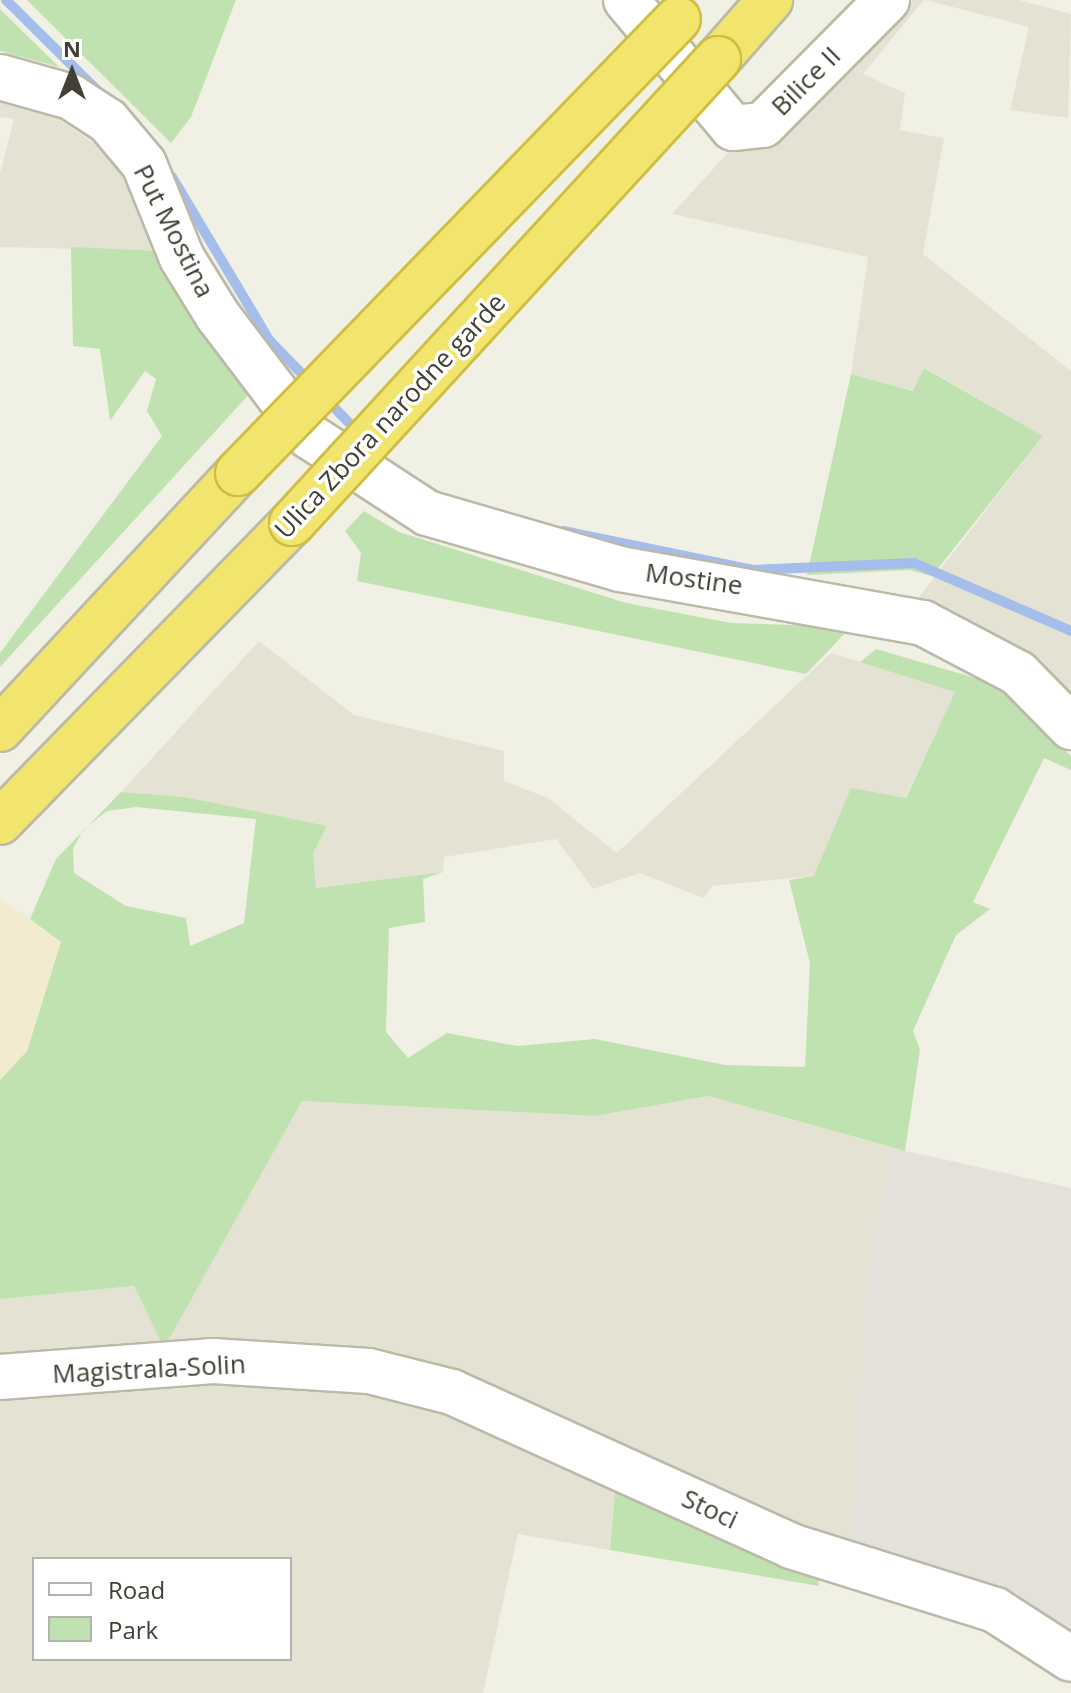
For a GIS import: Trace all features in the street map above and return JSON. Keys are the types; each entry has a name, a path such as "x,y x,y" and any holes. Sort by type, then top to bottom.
{"highway":[{"name":"Ulica Zbora narodne garde","path":"0,822 292,523 770,0"},
{"path":"0,729 238,473 687,6"}],"street":[{"name":"Bilice II","path":"626,0 733,128 763,125 887,0"},
{"name":"Put Mostina","path":"0,77 71,97 108,121 144,164 182,258 218,316 309,436"},
{"name":"Mostine","path":"309,436 427,513 620,569 923,623 1018,673 1071,727"},
{"name":"Magistrala-Solin","path":"0,1377 213,1361 345,1369"},
{"name":"Stoci","path":"345,1369 452,1392 791,1546 995,1610 1071,1659"}],"shaded area":[{"path":"867,0 924,0 863,74 905,93 900,130 944,138 923,254 1071,371 1071,693 1006,650 912,606 1043,436 925,368 914,391 851,374 868,257 672,214"},
{"path":"926,0 1019,0 1071,14 1068,118 1010,110 1029,27"},
{"path":"0,98 42,108 113,156 158,251 0,247 0,173 14,119 0,117"},
{"path":"259,641 354,715 504,751 504,781 548,798 617,853 831,653 956,691 905,798 824,859 814,876 712,886 703,898 640,873 593,889 556,839 444,857 443,872 315,888 313,853 326,827 185,797 121,792"},
{"path":"0,898 61,941 27,1051 0,1080"},
{"path":"708,1096 893,1148 869,1260 850,1542 819,1578 616,1482 610,1550 518,1534 483,1693 0,1693 0,1299 134,1286 164,1347 302,1101 595,1116"},
{"path":"893,1148 1071,1188 1071,1636 850,1542 869,1260"}],"green space":[{"path":"27,0 236,0 191,117 171,143"},
{"path":"0,9 59,67 0,51"},
{"path":"71,247 158,251 201,333 253,390 0,667 0,653 162,436 147,411 156,379 145,371 110,421 100,349 73,346"},
{"path":"924,368 1043,436 932,576 909,570 807,575 851,374 913,391"},
{"path":"364,511 399,532 626,603 731,623 851,627 806,674 357,581 361,553 345,531"},
{"path":"876,649 996,684 1071,756 1071,770 1044,758 973,902 990,909 956,935 913,1031 920,1050 905,1151 708,1096 595,1116 302,1101 164,1348 134,1286 0,1299 0,1080 27,1051 61,942 30,919 56,859 82,833 73,849 74,873 126,906 186,918 190,946 244,923 256,819 136,807 107,811 88,826 121,792 185,797 327,826 313,853 316,888 443,872 423,879 425,922 389,928 386,1032 408,1058 447,1033 517,1046 595,1039 725,1065 805,1067 810,963 789,880 814,876 851,788 906,798 955,692 860,662"},
{"path":"616,1481 818,1578 819,1586 610,1550"}],"waterway":[{"path":"6,0 100,93"},
{"path":"172,177 269,340 310,382"},
{"path":"323,396 360,434"},
{"path":"563,531 753,570 914,563 1071,631"}]}
